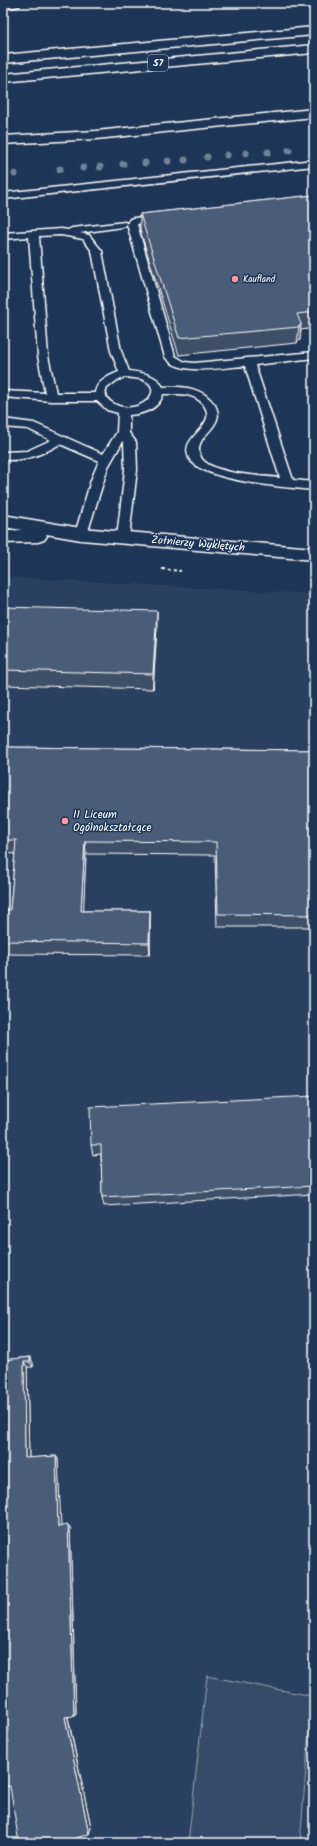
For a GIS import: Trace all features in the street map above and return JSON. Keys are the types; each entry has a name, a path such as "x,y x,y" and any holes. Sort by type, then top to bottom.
{"main road":[{"path":"3,5 15,3"},
{"name":"S7","path":"3,60 314,31"},
{"name":"S7","path":"3,78 314,48"},
{"path":"3,140 96,135 314,113"},
{"name":"Żołnierzy Wyklętych","path":"3,521 81,534 314,554"},
{"name":"Żołnierzy Wyklętych","path":"3,537 81,534"}],"lane":[{"path":"3,196 314,163"},
{"path":"3,236 61,232 168,218"},
{"path":"133,222 132,224 170,357 175,362 183,365 249,362 314,356"},
{"path":"122,224 101,236 97,251 116,351 125,374"},
{"path":"61,232 86,237 97,251"},
{"path":"34,234 43,356 51,397"},
{"path":"249,362 288,484"},
{"path":"3,394 51,397 101,397 110,406 124,411 137,410 149,406 159,397 160,391 152,380 144,376 125,374 108,380 103,385 101,397"},
{"path":"160,391 176,390 199,394 206,400 212,409 213,418 208,427 198,435 193,445 194,456 201,465 216,472 288,484 314,486"},
{"path":"123,537 131,470 130,442 123,433 124,411"},
{"path":"3,423 30,426 105,459"},
{"path":"81,534 105,459 114,441 123,433"},
{"path":"3,456 31,456 60,439"}],"shaded area":[{"path":"3,577 314,594 314,1843 3,1843"},
{"path":"207,1676 312,1696 300,1843 188,1843"}],"building":[{"name":"Kaufland","path":"314,195 314,312 297,314 301,324 299,327 179,338 140,214"},
{"path":"3,607 157,611 153,674 3,670"},
{"path":"3,747 314,750 314,915 218,914 216,842 85,841 81,911 150,911 149,943 3,941 3,910 10,910 16,840 3,840"},
{"path":"314,1096 314,1186 102,1197 101,1145 91,1145 90,1107"},
{"path":"30,1357 30,1362 24,1362 25,1458 56,1456 58,1527 68,1525 74,1716 65,1717 89,1834 60,1843 19,1843 10,1786 3,1787 3,1360"}],"place":[{"name":"Kaufland","path":"235,279"},
{"name":"II Liceum Ogólnokształcące","path":"65,821"}]}
